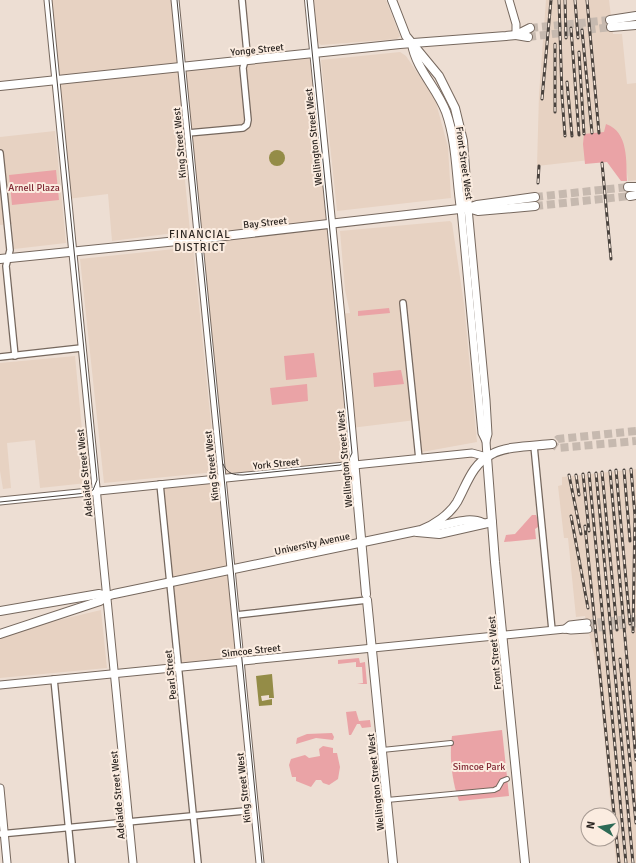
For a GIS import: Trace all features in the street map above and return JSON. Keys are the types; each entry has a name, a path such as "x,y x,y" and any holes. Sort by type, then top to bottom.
{"main road":[{"name":"Adelaide Street West","path":"48,0 81,348 133,863"},
{"name":"King Street West","path":"175,0 260,863"},
{"name":"Wellington Street West","path":"309,0 393,863"},
{"path":"392,0 406,36 412,44"},
{"path":"509,0 516,24 516,34"},
{"path":"636,16 611,24 636,25"},
{"name":"Yonge Street","path":"0,86 314,53 516,34 530,28"},
{"name":"Yonge Street","path":"516,34 528,38"},
{"name":"Front Street West","path":"412,44 441,80 455,108 463,141 464,209 483,400 482,433 486,441 492,522 525,863"},
{"name":"Front Street West","path":"412,44 416,61 432,84 445,110 453,142 464,209"},
{"path":"432,84 441,80"},
{"path":"453,142 463,141"},
{"name":"Bay Street","path":"4,258 199,239 464,209 477,205 535,197"},
{"name":"Bay Street","path":"464,209 478,211 535,206"},
{"path":"487,457 498,451 552,444"},
{"name":"York Street","path":"0,501 472,453 487,457"},
{"name":"University Avenue","path":"0,634 100,601 107,596 415,532 438,521 453,508 471,473 487,457"},
{"path":"428,527 446,526 468,520 483,523 492,522"},
{"path":"415,532 439,534 479,526 483,523"},
{"name":"University Avenue","path":"0,611 99,594 107,596"},
{"name":"Simcoe Street","path":"0,685 565,629 570,625 587,626"},
{"path":"0,788 2,834 7,863"}],"street":[{"path":"188,133 246,126 248,120 243,68 247,53 242,0"},
{"path":"0,153 10,248 4,258 15,356"},
{"path":"403,303 419,459"},
{"path":"0,357 81,348"},
{"path":"534,446 552,630"},
{"name":"Pearl Street","path":"160,484 198,863"},
{"path":"236,615 299,608 366,597"},
{"path":"54,679 72,863"},
{"path":"382,750 451,743"},
{"path":"387,800 494,790 498,788 502,781 507,779"},
{"path":"2,834 255,810"}],"shaded area":[{"path":"48,0 175,0 182,67 314,53 340,314 350,313 345,290 340,231 450,221 452,223 464,304 477,442 422,452 408,309 404,309 416,420 351,428 355,465 223,478 241,661 178,667 160,484 222,478 188,133 181,140 190,231 112,241 108,194 67,199"},
{"path":"314,0 386,0 400,36 397,39 321,45 318,42"},
{"path":"546,0 609,0 613,34 622,34 627,84 636,83 636,180 628,181 625,156 537,166 539,94"},
{"path":"400,52 406,56 435,99 448,147 451,198 337,211 321,60"},
{"path":"55,131 66,243 14,249 12,224 0,225 0,137"},
{"path":"274,150 280,150 285,155 283,164 280,166 274,166 269,161 269,155"},
{"path":"193,247 216,472 104,483 80,259"},
{"path":"75,356 87,483 40,488 35,440 7,443 11,488 3,489 0,471 0,363"},
{"path":"636,469 636,863 616,863 614,847 620,847 620,807 611,807 598,671 585,616 576,617 568,538 564,538 558,486 562,485 562,477"},
{"path":"101,610 107,668 0,678 0,634"},
{"path":"272,674 274,698 269,698 269,695 261,696 262,701 272,699 272,705 259,706 256,676"}],"green space":[{"path":"606,124 619,134 625,148 627,181 621,181 607,162 585,164 583,144 584,134 604,132"},
{"name":"Arnell Plaza","path":"56,170 59,200 12,205 9,175"},
{"path":"389,308 390,313 358,316 358,311"},
{"path":"314,353 317,377 286,380 284,356"},
{"path":"401,370 404,384 374,387 373,373"},
{"path":"307,384 308,401 272,405 270,388"},
{"path":"532,515 536,515 538,520 538,527 535,529 536,539 504,542 506,535 515,534"},
{"path":"359,658 360,663 365,662 367,684 357,684 363,683 362,667 356,667 356,662 338,664 338,660"},
{"path":"356,711 359,721 370,720 371,727 362,728 360,724 357,724 351,735 349,735 346,712"},
{"name":"Simcoe Park","path":"502,730 509,796 459,801 452,769 452,736"},
{"path":"332,733 334,737 333,740 316,738 296,744 297,738 307,734"},
{"path":"323,746 333,748 333,753 337,753 340,767 338,779 329,785 323,783 321,780 316,780 311,787 296,781 296,777 292,777 289,765 291,759 305,755 309,758 320,756 319,749"}],"tunnel":[{"path":"530,28 610,20"},
{"path":"528,37 611,27"},
{"path":"535,197 628,187"},
{"path":"535,206 630,196"},
{"path":"636,431 558,439 552,444 558,448 636,441"},
{"path":"587,623 636,618"},
{"path":"588,629 636,624"}],"tram line":[{"path":"0,502 86,493 93,490 97,480 49,0"},
{"path":"177,0 262,863"},
{"path":"223,464 231,473 243,475 340,465 348,461 352,453 307,0"}],"railway":[{"path":"542,99 551,0"},
{"path":"559,0 562,96 565,136"},
{"path":"565,0 566,38"},
{"path":"575,0 578,38"},
{"path":"587,0 599,133"},
{"path":"571,28 579,135"},
{"path":"582,30 592,133"},
{"path":"555,44 555,112"},
{"path":"579,52 584,134"},
{"path":"567,82 572,136"},
{"path":"602,163 611,259"},
{"path":"538,183 539,166"},
{"path":"631,469 635,516 633,632"},
{"path":"616,470 630,624"},
{"path":"624,470 630,541"},
{"path":"610,471 636,760"},
{"path":"602,472 617,630"},
{"path":"589,473 626,863"},
{"path":"596,473 633,863"},
{"path":"583,474 589,531"},
{"path":"569,475 581,534"},
{"path":"576,475 579,495"},
{"path":"571,516 588,608"},
{"path":"585,526 619,863"},
{"path":"620,659 636,823"}],"district":[{"name":"FINANCIAL DISTRICT","path":"200,240"}]}
